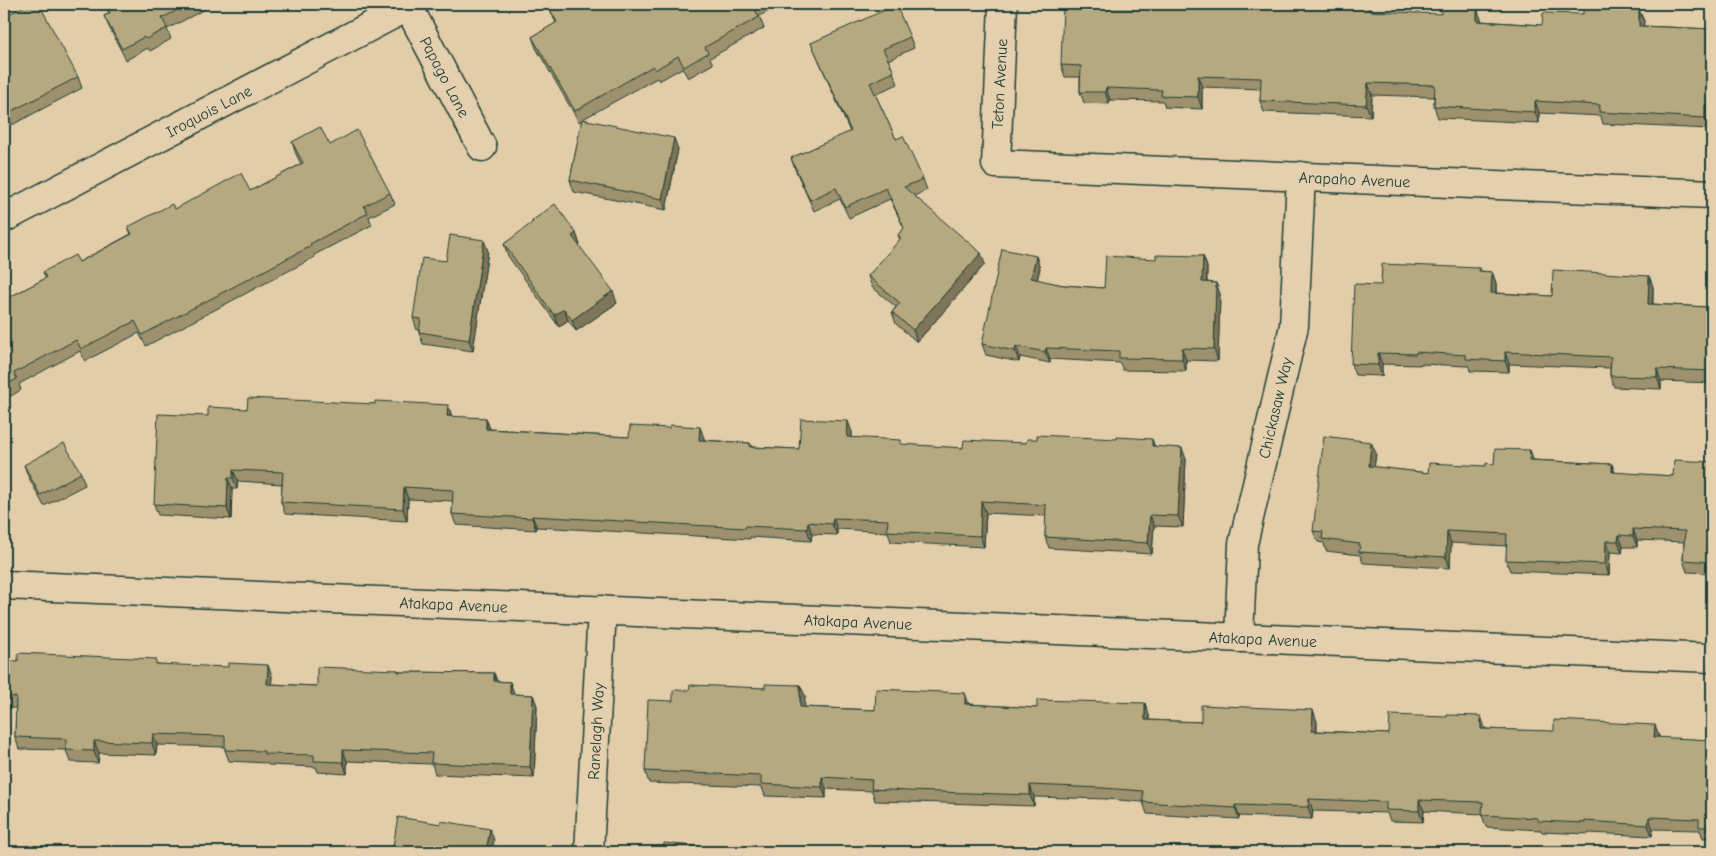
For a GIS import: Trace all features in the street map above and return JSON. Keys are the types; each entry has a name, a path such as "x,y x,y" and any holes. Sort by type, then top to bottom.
{"street":[{"name":"Teton Avenue","path":"996,164 1003,4"},
{"name":"Papago Lane","path":"410,5 482,146"},
{"name":"Iroquois Lane","path":"4,218 410,5"},
{"name":"Arapaho Avenue","path":"996,164 1712,194"},
{"name":"Chickasaw Way","path":"1239,638 1243,544 1294,326 1301,176"},
{"name":"Atakapa Avenue","path":"4,585 1712,658"},
{"name":"Ranelagh Way","path":"589,852 602,610"}],"building":[{"path":"28,4 39,4 78,77 8,113 4,105 4,17"},
{"path":"106,4 189,4 162,18 167,28 146,39 144,37 122,49 104,16 110,13"},
{"path":"558,4 758,4 753,6 759,17 705,47 708,53 684,67 678,56 655,70 653,66 575,111 532,37 557,22 549,8"},
{"path":"1063,4 1317,4 1369,6 1369,11 1441,14 1441,6 1477,8 1477,21 1542,25 1543,13 1583,14 1583,8 1639,10 1639,26 1712,29 1712,106 1705,105 1705,118 1599,112 1600,105 1535,101 1535,112 1434,106 1435,85 1368,83 1366,105 1260,101 1261,78 1198,76 1198,97 1161,96 1162,90 1106,88 1105,92 1080,92 1081,66 1061,65"},
{"path":"896,5 910,37 883,49 894,72 870,83 896,139 903,136 923,179 904,187 981,253 913,330 892,312 900,303 868,276 901,238 898,235 904,228 886,188 845,207 836,188 810,200 791,158 851,131 811,43"},
{"path":"582,119 674,138 662,199 570,180"},
{"path":"320,127 330,145 357,130 390,193 364,206 368,213 310,244 311,246 142,335 135,321 81,349 76,340 14,373 17,379 4,386 4,300 46,278 43,272 75,255 79,262 132,234 128,227 172,204 175,209 241,173 250,191 303,163 292,142"},
{"path":"555,204 576,233 572,236 613,291 572,320 564,309 554,315 504,244"},
{"path":"450,235 484,240 469,340 419,332 421,319 413,318 422,258 446,261"},
{"path":"1002,249 1036,256 1031,278 1063,285 1104,288 1106,256 1156,259 1156,255 1203,256 1202,282 1216,283 1214,349 1182,348 1182,359 1119,358 1119,351 1046,348 1045,352 1016,346 1015,351 982,344"},
{"path":"1382,264 1479,268 1479,271 1492,272 1491,293 1552,296 1553,270 1649,276 1648,304 1707,307 1709,279 1712,279 1712,371 1657,369 1657,377 1610,376 1611,357 1505,352 1505,361 1466,359 1466,355 1416,352 1416,354 1378,353 1378,365 1351,364 1354,284 1381,285"},
{"path":"248,398 375,404 375,401 448,405 447,416 486,418 486,429 629,437 630,426 670,428 670,425 700,427 699,440 750,443 750,447 799,449 801,419 848,421 847,437 901,440 901,444 963,448 964,440 1026,443 1027,439 1037,439 1037,435 1152,439 1152,446 1182,448 1178,516 1150,515 1148,543 1045,537 1046,505 981,501 980,536 887,531 888,520 833,518 832,524 808,522 807,529 746,526 745,528 532,516 532,518 452,514 453,490 404,487 403,509 281,502 283,472 233,470 233,478 228,478 227,508 154,504 158,414 208,416 208,407 247,409"},
{"path":"1324,436 1371,442 1369,466 1428,473 1429,463 1486,466 1486,463 1494,464 1495,449 1530,450 1529,460 1612,464 1612,472 1673,476 1674,460 1712,462 1712,562 1683,560 1685,531 1633,529 1633,536 1619,535 1618,541 1606,541 1605,564 1506,560 1507,534 1447,531 1446,557 1359,552 1360,544 1322,539 1323,532 1313,531"},
{"path":"64,443 81,473 40,495 24,465"},
{"path":"18,653 156,659 156,664 228,667 228,663 268,665 267,684 317,686 317,667 398,670 398,672 494,673 494,681 510,682 510,694 533,695 530,767 431,763 432,753 343,750 343,762 314,761 314,755 264,754 264,751 225,750 225,736 153,734 152,743 94,741 94,751 66,750 66,739 15,737 16,697 4,696 4,661 18,661"},
{"path":"765,684 800,685 800,707 875,710 876,689 965,693 965,704 1037,708 1037,700 1145,703 1145,720 1201,722 1201,705 1313,710 1312,731 1389,734 1390,715 1481,716 1481,729 1554,731 1554,720 1655,725 1654,737 1712,740 1712,827 1699,827 1699,819 1649,817 1648,825 1585,821 1585,823 1538,821 1538,818 1482,815 1483,802 1419,800 1419,811 1386,810 1386,802 1309,799 1308,807 1235,805 1235,808 1143,802 1143,791 1103,788 1030,785 1030,795 908,791 871,789 872,780 822,777 822,787 761,784 761,776 645,771 648,700 673,701 673,690 689,690 690,685 765,688"},
{"path":"398,817 441,824 441,821 490,829 486,852 392,852"},
{"path":"664,843 751,852 663,852"},
{"path":"356,850 373,852 356,852"}]}
